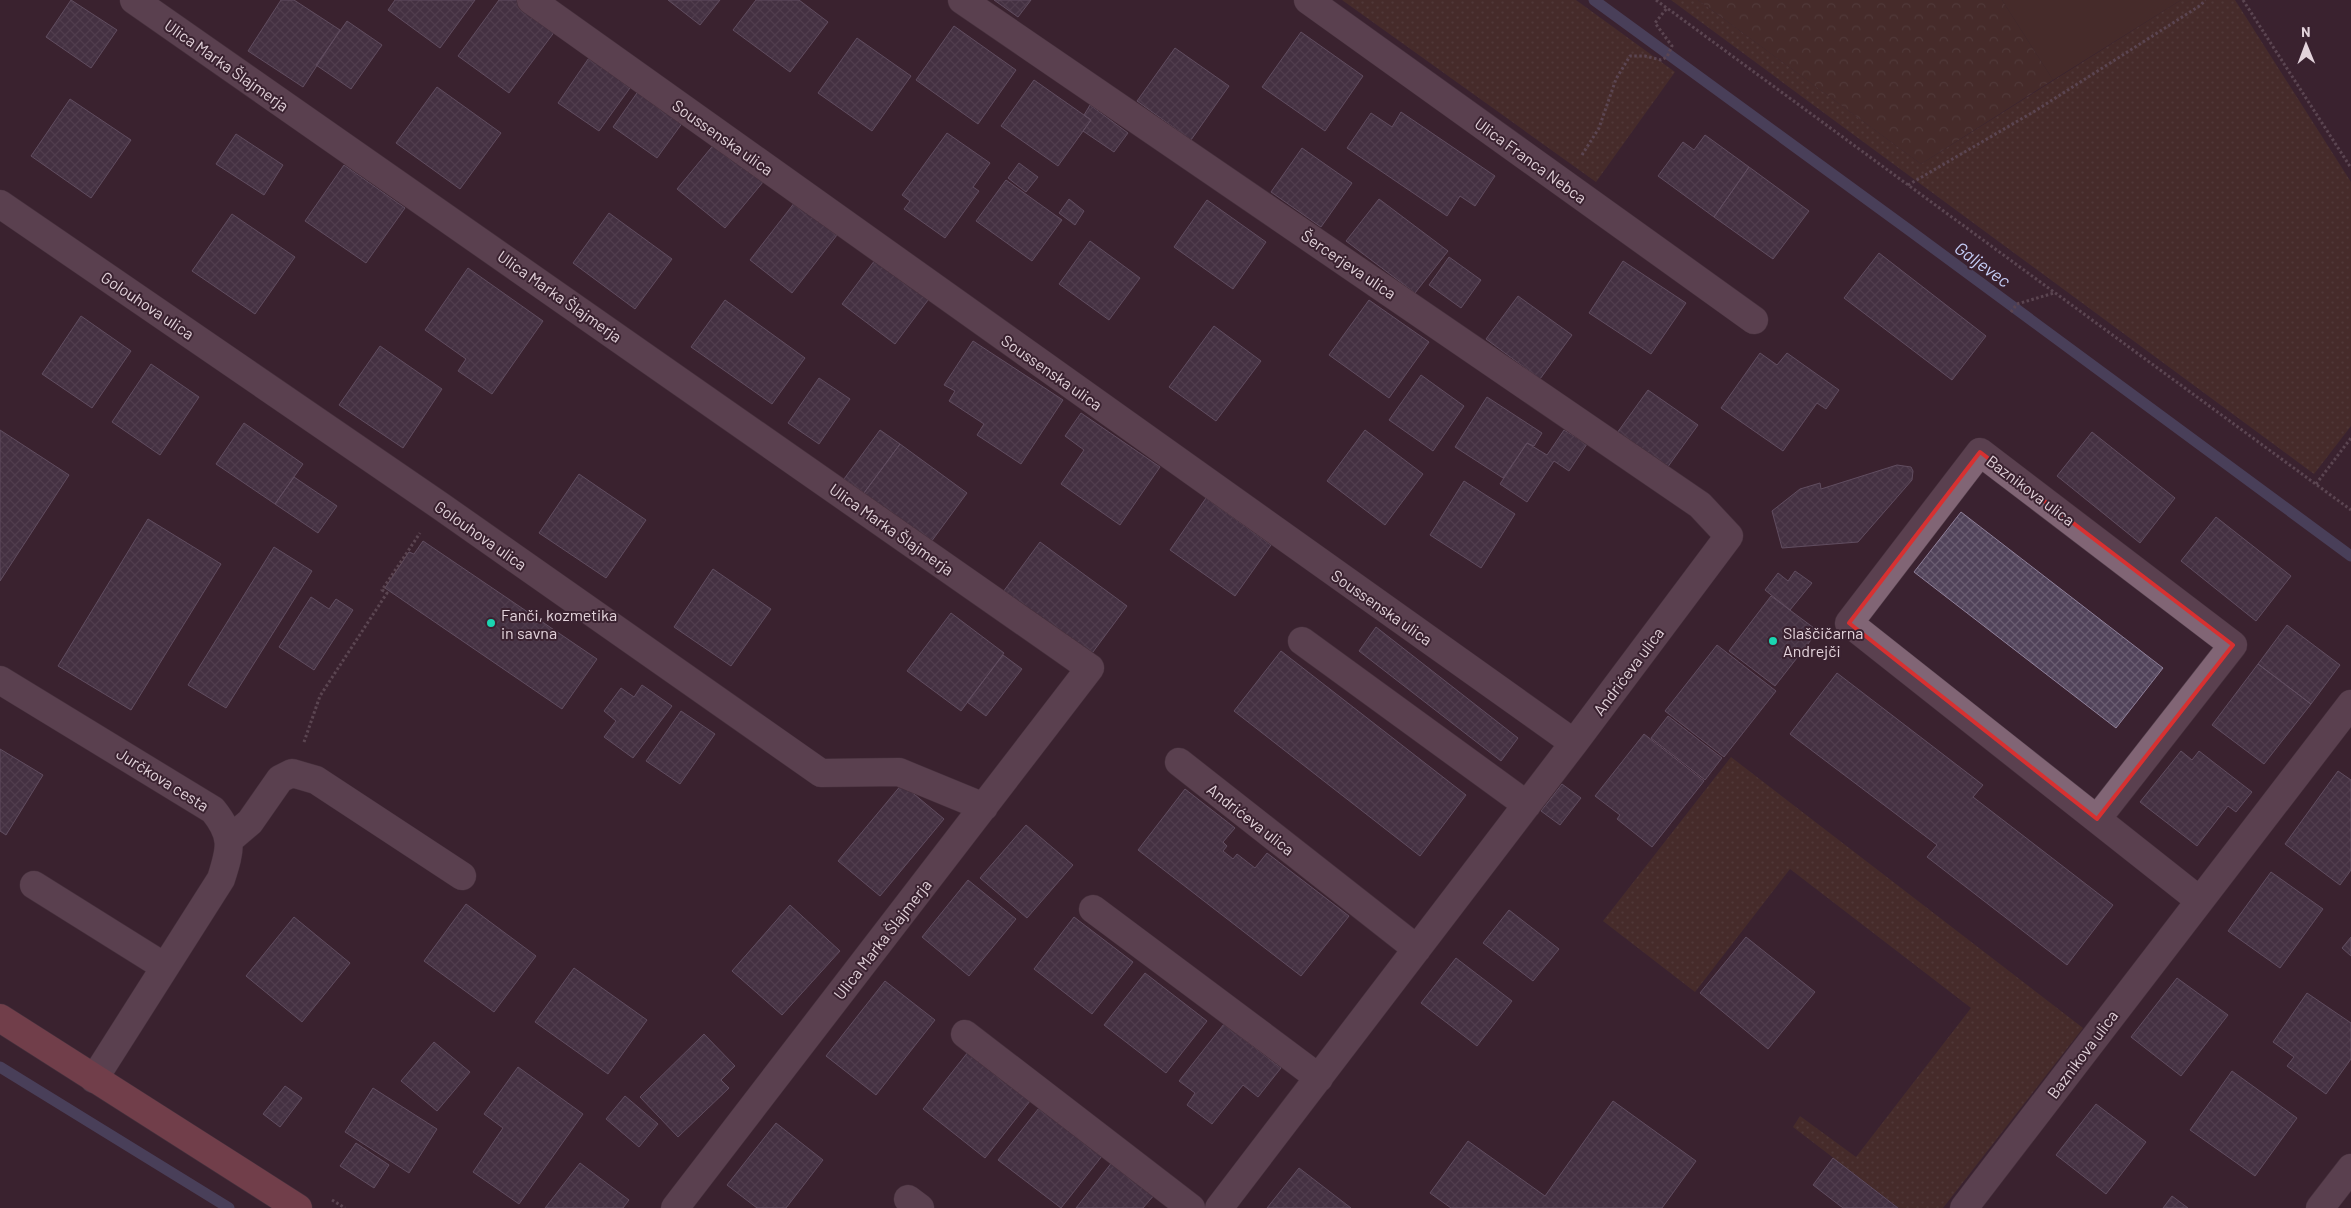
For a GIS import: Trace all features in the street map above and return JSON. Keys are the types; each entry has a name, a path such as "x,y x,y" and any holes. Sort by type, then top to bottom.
{"main road":[{"path":"0,1018 298,1208"}],"street":[{"name":"Ulica Marka Šlajmerja","path":"134,0 1090,668 675,1208"},
{"name":"Soussenska ulica","path":"531,0 1574,743"},
{"name":"Šercerjeva ulica","path":"962,0 1700,505 1729,536"},
{"name":"Ulica Franca Nebca","path":"1308,0 1754,320"},
{"name":"Golouhova ulica","path":"0,204 439,505 821,773 899,772 984,807"},
{"name":"Baznikova ulica","path":"2097,819 2233,645 1980,452 1848,623 2199,900"},
{"name":"Andrićeva ulica","path":"1218,1208 1527,805 1729,536"},
{"path":"1302,641 1527,805"},
{"name":"Jurčkova cesta","path":"0,680 213,810 223,823 230,840"},
{"name":"Baznikova ulica","path":"1964,1208 2351,704"},
{"name":"Andrićeva ulica","path":"1179,762 1417,949"},
{"path":"94,1079 221,879 228,858 230,840 250,822 280,779 292,773 316,780 462,876"},
{"path":"34,884 165,967"},
{"path":"1093,909 1319,1078"},
{"path":"964,1034 1191,1208"},
{"path":"2320,1208 2351,1168"}],"path":[{"path":"1656,0 2351,510"},
{"path":"1908,185 2035,111 2201,5 2205,0"},
{"path":"2244,0 2351,168"},
{"path":"1564,184 1599,128 1616,79 1630,56 1645,56 1662,60 1671,51 1672,46 1655,23 1667,8"},
{"path":"2011,312 2018,304 2054,293"},
{"path":"2316,484 2351,438"},
{"path":"292,773 320,696 387,593 382,590 439,505"}],"highlighted area":[{"path":"1980,452 2233,645 2097,819 1849,623"}],"green space":[{"path":"1342,0 1576,0 1675,72 1596,182"},
{"path":"1671,0 1698,0 1921,164 2181,0 2235,0 2351,182 2351,426 2314,474"},
{"path":"1698,0 2002,0 2053,80 1921,164"},
{"path":"2002,0 2181,0 2053,80"},
{"path":"1731,757 2083,1028 1943,1208 1899,1208 1793,1127 1800,1116 1856,1157 1971,1008 1790,869 1695,992 1603,921"}],"building":[{"path":"71,0 117,30 91,68 46,37"},
{"path":"281,0 294,0 340,30 303,87 248,51"},
{"path":"395,0 475,0 440,48 388,10"},
{"path":"499,0 521,0 558,27 509,93 458,56"},
{"path":"668,0 720,0 700,25"},
{"path":"756,0 799,0 828,22 790,72 733,30"},
{"path":"994,0 1031,0 1018,17"},
{"path":"347,21 382,45 351,89 316,65"},
{"path":"954,26 1016,70 978,124 916,80"},
{"path":"1301,32 1363,76 1325,131 1262,87"},
{"path":"857,38 911,76 872,131 818,93"},
{"path":"1175,48 1229,86 1191,140 1137,101"},
{"path":"593,52 635,81 599,131 558,103"},
{"path":"1034,80 1091,120 1058,166 1001,126"},
{"path":"644,83 688,115 657,158 613,127"},
{"path":"437,87 501,133 460,189 396,143"},
{"path":"70,99 131,140 91,198 31,156"},
{"path":"1090,105 1128,133 1114,152 1083,131 1091,120 1084,115"},
{"path":"1401,112 1495,176 1475,206 1460,196 1447,216 1347,148 1371,113 1392,127"},
{"path":"947,133 990,163 973,187 979,191 945,238 904,209 910,201 902,195"},
{"path":"236,134 283,165 264,195 216,164"},
{"path":"1705,135 1749,167 1714,217 1658,176 1683,142 1694,150"},
{"path":"720,137 768,176 725,228 677,189"},
{"path":"1302,148 1352,183 1321,227 1271,192"},
{"path":"1019,163 1038,177 1026,192 1008,178"},
{"path":"344,165 405,208 366,263 305,221"},
{"path":"1749,167 1809,211 1773,259 1714,217"},
{"path":"1006,180 1062,220 1032,261 976,221"},
{"path":"1069,199 1084,211 1075,225 1059,213"},
{"path":"1379,199 1448,251 1415,293 1346,241"},
{"path":"1207,200 1266,242 1233,289 1174,247"},
{"path":"795,202 837,235 792,293 750,260"},
{"path":"609,213 672,259 635,309 573,263"},
{"path":"232,214 295,257 255,314 192,271"},
{"path":"1090,241 1140,278 1109,320 1059,284"},
{"path":"881,252 934,292 895,344 842,304"},
{"path":"1879,253 1986,336 1952,380 1844,298"},
{"path":"1449,257 1481,280 1461,308 1429,285"},
{"path":"1623,261 1686,303 1651,354 1589,313"},
{"path":"468,268 543,321 492,394 458,371 466,359 425,330"},
{"path":"1518,296 1572,335 1540,379 1486,339"},
{"path":"725,300 805,358 772,404 691,347"},
{"path":"1369,300 1429,342 1389,398 1329,355"},
{"path":"81,316 131,351 92,408 42,374"},
{"path":"1214,326 1261,361 1216,421 1169,387"},
{"path":"973,341 1063,400 1021,464 977,435 984,424 949,401 955,391 944,385"},
{"path":"380,346 442,389 403,448 339,405"},
{"path":"1760,353 1777,365 1787,353 1839,390 1826,409 1817,403 1783,451 1721,408"},
{"path":"151,364 199,397 160,455 112,422"},
{"path":"1421,375 1464,406 1433,451 1389,420"},
{"path":"819,378 850,399 819,444 788,423"},
{"path":"1648,390 1698,425 1667,468 1617,433"},
{"path":"1487,397 1542,433 1534,446 1527,443 1503,478 1455,447"},
{"path":"1081,413 1160,467 1120,525 1061,484 1084,450 1065,436"},
{"path":"244,423 303,464 275,504 216,464"},
{"path":"0,430 69,475 0,581"},
{"path":"880,430 900,444 864,493 844,479"},
{"path":"1365,430 1423,474 1385,525 1327,481"},
{"path":"1564,430 1587,444 1569,471 1554,461 1527,502 1500,484 1527,443 1547,455"},
{"path":"2092,432 2175,498 2140,543 2057,476"},
{"path":"900,444 967,493 931,542 864,493"},
{"path":"1897,465 1911,467 1913,471 1912,480 1858,542 1782,548 1772,511 1800,489 1820,483 1821,489"},
{"path":"579,474 646,520 606,578 539,533"},
{"path":"294,477 337,506 318,533 275,504"},
{"path":"1464,481 1515,514 1481,568 1430,535"},
{"path":"1206,498 1271,545 1235,596 1170,550"},
{"path":"1961,512 2163,668 2116,728 1914,572"},
{"path":"2216,517 2291,576 2256,621 2181,561"},
{"path":"148,519 221,564 131,710 58,666"},
{"name":"Fanči, kozmetika in savna","path":"423,541 597,659 562,709 385,588 409,552 414,554"},
{"path":"1040,542 1127,606 1090,656 1003,592"},
{"path":"274,547 312,571 226,708 188,685"},
{"path":"713,569 771,609 731,666 674,627"},
{"path":"1795,571 1812,583 1790,610 1765,590 1778,573 1788,581"},
{"name":"Slaščičarna Andrejči","path":"1771,596 1818,631 1775,686 1729,651"},
{"path":"311,597 329,609 336,599 353,610 314,670 279,647"},
{"path":"951,613 1004,653 961,711 907,671"},
{"path":"2287,625 2340,665 2311,704 2258,664"},
{"path":"1376,627 1518,738 1501,761 1359,651"},
{"path":"1717,645 1776,691 1724,757 1665,711"},
{"path":"1281,651 1466,795 1420,856 1234,711"},
{"path":"1003,655 1022,669 986,716 967,702"},
{"path":"2258,664 2311,704 2264,764 2212,725"},
{"path":"1837,673 1983,785 1973,797 2113,905 2067,965 1927,857 1937,845 1790,734"},
{"path":"642,685 672,706 633,758 604,737 616,721 604,711 621,688 634,697"},
{"path":"681,711 715,734 680,784 646,761"},
{"path":"1668,716 1722,758 1705,780 1651,738"},
{"path":"1644,734 1704,781 1652,847 1617,819 1620,815 1595,796"},
{"path":"0,749 43,775 6,835 0,831"},
{"path":"2181,751 2192,760 2199,751 2252,792 2236,812 2228,806 2197,846 2140,802"},
{"path":"2338,771 2351,780 2351,870 2340,885 2285,844"},
{"path":"902,784 944,819 880,896 838,861"},
{"path":"1562,784 1581,798 1560,825 1541,811"},
{"path":"1185,789 1235,828 1223,842 1227,846 1223,851 1233,859 1237,854 1255,868 1267,853 1349,916 1301,976 1138,850"},
{"path":"1026,825 1073,865 1027,918 980,878"},
{"path":"2271,872 2323,909 2280,968 2228,931"},
{"path":"968,880 1016,919 969,976 922,937"},
{"path":"466,904 536,956 494,1012 424,961"},
{"path":"790,905 840,951 782,1015 732,971"},
{"path":"1509,910 1559,949 1533,981 1483,943"},
{"path":"294,917 350,963 302,1022 246,976"},
{"path":"1074,917 1133,962 1092,1014 1034,969"},
{"path":"1746,937 1815,992 1768,1049 1700,993"},
{"path":"2351,937 2351,956 2342,948"},
{"path":"1456,958 1512,1001 1477,1046 1421,1003"},
{"path":"574,968 647,1020 608,1074 535,1022"},
{"path":"1145,973 1207,1021 1166,1073 1104,1025"},
{"path":"2177,978 2228,1015 2181,1076 2131,1037"},
{"path":"885,981 935,1020 876,1095 826,1056"},
{"path":"2307,993 2351,1023 2351,1059 2326,1094 2287,1066 2294,1057 2273,1042"},
{"path":"1224,1024 1281,1068 1258,1097 1243,1085 1212,1124 1187,1105 1195,1093 1179,1081"},
{"path":"704,1034 735,1066 721,1080 729,1088 678,1137 640,1097"},
{"path":"434,1042 470,1072 437,1111 401,1081"},
{"path":"968,1052 1030,1101 985,1158 923,1109"},
{"path":"518,1067 583,1114 519,1204 473,1172 503,1128 484,1114"},
{"path":"2232,1071 2297,1118 2255,1176 2190,1130"},
{"path":"285,1086 302,1098 280,1127 263,1114"},
{"path":"373,1088 437,1129 409,1173 345,1132"},
{"path":"625,1096 658,1124 639,1147 606,1119"},
{"path":"1613,1101 1696,1161 1662,1208 1451,1208 1430,1193 1468,1141 1545,1196"},
{"path":"2096,1104 2146,1142 2106,1194 2056,1155"},
{"path":"1039,1108 1102,1156 1061,1208 998,1160"},
{"path":"776,1123 823,1160 786,1208 757,1208 727,1185"},
{"path":"356,1143 389,1165 374,1188 340,1166"},
{"path":"1833,1158 1898,1208 1843,1208 1813,1185"},
{"path":"1113,1161 1155,1194 1143,1208 1076,1208"},
{"path":"580,1163 629,1200 623,1208 545,1208"},
{"path":"1299,1168 1351,1208 1267,1208"},
{"path":"2172,1196 2188,1208 2163,1208"}],"waterway":[{"name":"Galjevec","path":"1594,0 2351,556"},
{"path":"0,1067 229,1208"}],"place":[{"name":"Fanči, kozmetika in savna","path":"491,623"},
{"name":"Slaščičarna Andrejči","path":"1773,641"}]}
